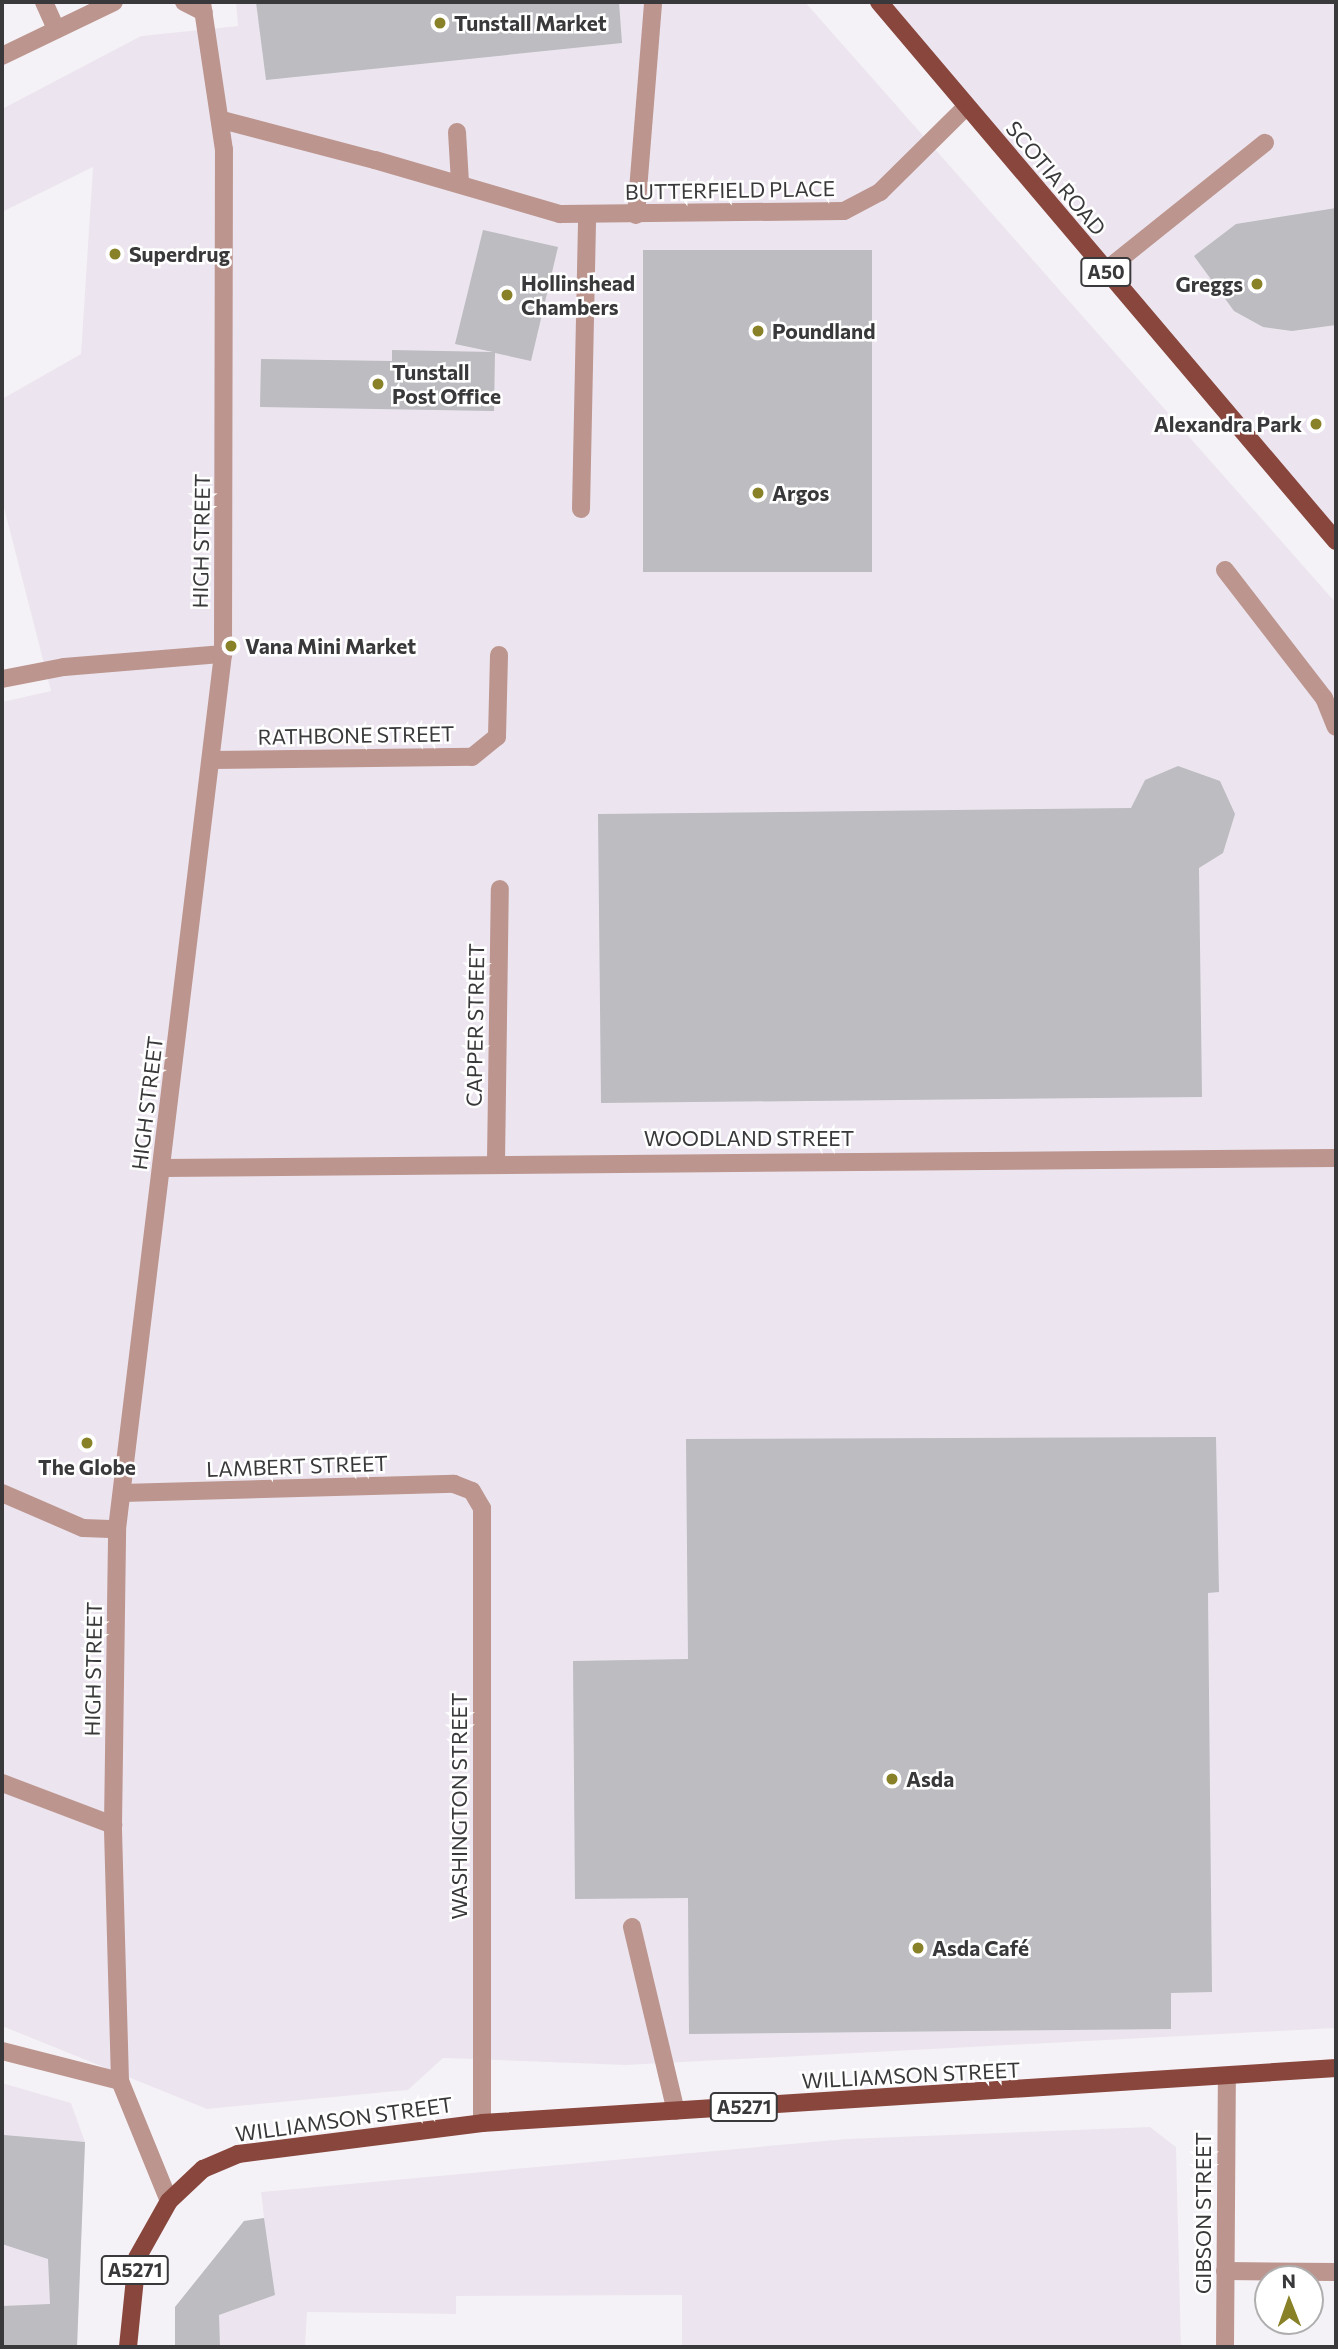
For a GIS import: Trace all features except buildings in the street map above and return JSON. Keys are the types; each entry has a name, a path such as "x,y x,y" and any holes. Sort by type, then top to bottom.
{"main road":[{"name":"SCOTIA ROAD","path":"879,2 1336,541"},
{"name":"WILLIAMSON STREET","path":"169,2201 203,2169 238,2154 482,2123 1227,2080 1336,2068"},
{"name":"A5271","path":"128,2347 137,2258 169,2201"}],"street":[{"path":"44,2 57,29"},
{"path":"2,56 114,2"},
{"path":"184,2 203,7"},
{"path":"636,215 653,2"},
{"name":"HIGH STREET","path":"169,2201 120,2081 113,1825 117,1529 223,654 222,120 203,7"},
{"name":"BUTTERFIELD PLACE","path":"222,120 375,159 560,214 587,216 844,211 880,192 966,107"},
{"path":"457,132 460,183"},
{"path":"1105,271 1265,142"},
{"path":"581,509 587,216"},
{"path":"1226,570 1324,698 1336,727"},
{"path":"2,679 64,667 223,654"},
{"name":"RATHBONE STREET","path":"211,760 472,757 497,737 499,654"},
{"name":"CAPPER STREET","path":"496,1162 500,889"},
{"name":"WOODLAND STREET","path":"162,1168 496,1162 1336,1158"},
{"name":"LAMBERT STREET","path":"122,1493 454,1484 472,1491"},
{"name":"WASHINGTON STREET","path":"472,1491 482,1508 482,2123"},
{"path":"2,1493 83,1528 117,1529"},
{"path":"2,1783 113,1825"},
{"path":"632,1927 676,2111"},
{"path":"2,2051 120,2081"},
{"name":"GIBSON STREET","path":"1226,2347 1227,2080"},
{"path":"1225,2271 1336,2272"}],"shaded area":[{"path":"236,2 805,2 1336,603 1336,2028 626,2065 443,2058 408,2090 207,2109 2,2026 2,702 51,691 2,500 2,399 81,354 93,167 2,212 2,109 141,36 238,26"},
{"path":"879,2 1336,2 1336,541"},
{"path":"2,2083 71,2103 85,2142 77,2347 2,2347"},
{"path":"1150,2127 1176,2147 1181,2347 682,2347 682,2295 456,2296 456,2314 307,2312 305,2347 175,2347 175,2307 244,2221 264,2218 261,2192 846,2139"}],"place":[{"name":"Tunstall Market","path":"440,23"},
{"name":"Superdrug","path":"115,254"},
{"name":"Greggs","path":"1257,284"},
{"name":"Hollinshead Chambers","path":"507,295"},
{"name":"Poundland","path":"758,331"},
{"name":"Tunstall Post Office","path":"378,384"},
{"name":"Alexandra Park","path":"1316,424"},
{"name":"Argos","path":"758,493"},
{"name":"Vana Mini Market","path":"231,646"},
{"name":"The Globe","path":"87,1443"},
{"name":"Asda","path":"892,1779"},
{"name":"Asda Café","path":"918,1948"}]}
